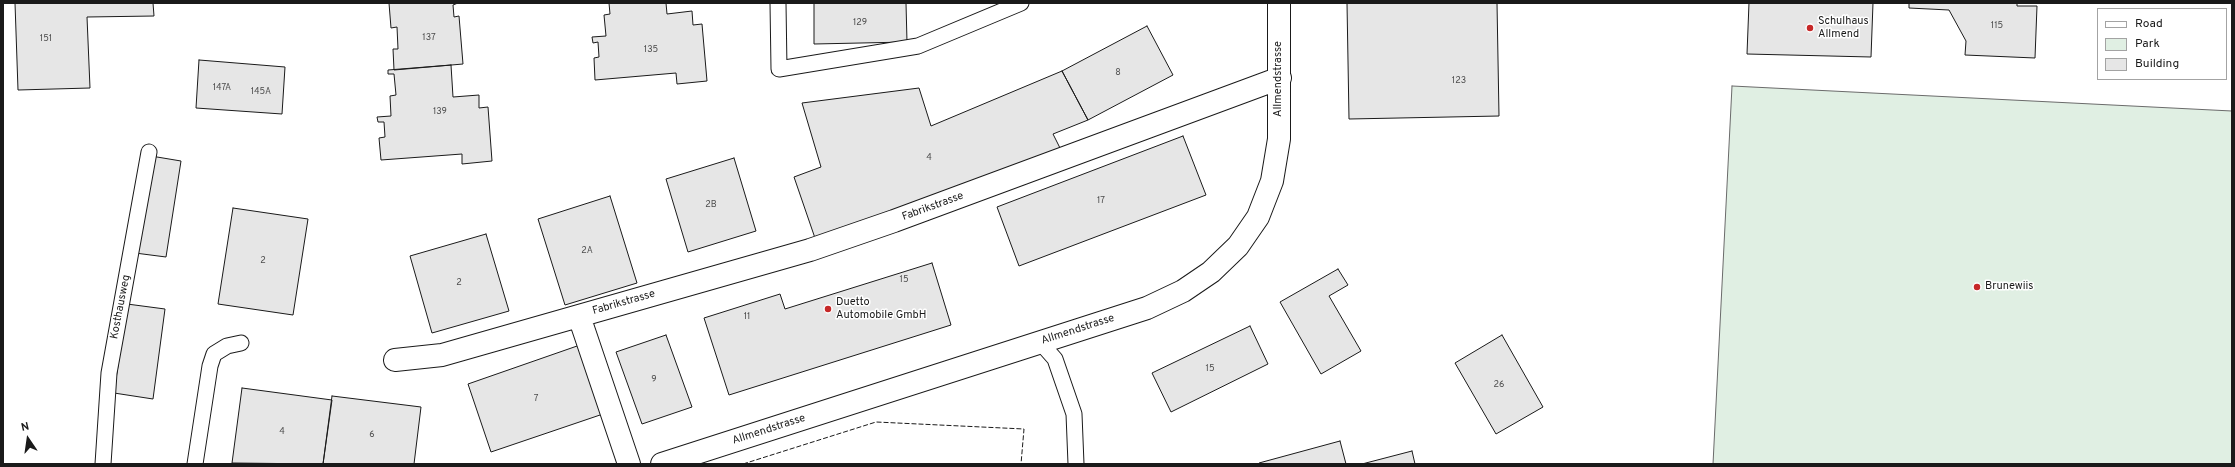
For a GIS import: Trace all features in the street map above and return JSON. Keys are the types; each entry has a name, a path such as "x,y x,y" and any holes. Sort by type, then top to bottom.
{"street":[{"name":"Allmendstrasse","path":"662,464 1148,308 1183,291 1211,272 1238,246 1258,216 1272,181 1279,139 1279,3"},
{"name":"Fabrikstrasse","path":"395,360 442,355 810,250 894,221 1280,78"},
{"name":"Fabrikstrasse","path":"580,316 629,464"}],"lane":[{"path":"778,3 779,69 918,46 1021,3"},
{"name":"Kosthausweg","path":"104,464 109,373 149,152"},
{"path":"1040,342 1055,359 1074,414 1076,464"},
{"path":"194,464 210,366 214,354 227,346 241,343"}],"green space":[{"name":"Brunewiis","path":"1732,86 2232,111 2232,464 1713,464"}],"building":[{"path":"15,3 153,3 154,16 87,17 90,88 18,90"},
{"path":"389,3 458,3 453,5 454,17 459,16 463,64 394,70 393,49 398,49 397,27 391,28"},
{"path":"609,3 666,3 667,14 692,11 693,25 702,24 707,81 677,84 676,73 595,80 594,58 599,57 598,42 593,43 592,37 606,36 604,15 610,14"},
{"path":"814,3 906,3 907,42 814,44"},
{"path":"1347,3 1497,3 1499,116 1349,119"},
{"name":"Schulhaus Allmend","path":"1749,3 1873,3 1871,57 1747,54"},
{"path":"1909,3 2017,3 2017,6 2037,6 2035,58 1965,55 1966,41 1949,10 1909,8"},
{"path":"1147,26 1173,75 1088,120 1062,71"},
{"path":"199,60 285,67 282,114 196,108"},
{"path":"451,65 453,97 479,95 479,108 488,107 492,161 462,164 462,154 381,160 379,138 385,137 384,122 378,122 377,117 391,116 390,96 396,95 394,74 388,74 388,70"},
{"path":"1062,71 1088,120 1053,134 1061,150 816,241 794,177 821,167 802,103 919,88 931,126"},
{"path":"1183,136 1206,195 1019,266 997,207"},
{"path":"151,156 181,161 166,257 135,253"},
{"path":"734,158 756,231 688,252 666,179"},
{"path":"610,196 637,283 565,305 538,219"},
{"path":"233,208 308,219 293,315 218,304"},
{"path":"486,234 509,311 432,333 410,256"},
{"path":"932,263 951,325 729,395 704,318 780,294 785,309"},
{"path":"1338,269 1348,285 1329,296 1361,351 1321,374 1280,302"},
{"path":"127,304 165,309 153,399 114,393"},
{"path":"1250,326 1268,364 1171,412 1152,373"},
{"path":"666,335 692,407 642,424 616,352"},
{"path":"1502,335 1543,407 1496,434 1455,363"},
{"path":"580,345 603,414 491,452 468,384"},
{"path":"242,388 332,400 323,464 232,463"},
{"path":"332,396 421,407 414,464 323,464"},
{"path":"1340,441 1346,464 1259,463"},
{"path":"1412,451 1415,464 1362,464"}],"fence":[{"path":"743,464 876,422 1024,429 1021,464"}],"place":[{"name":"Schulhaus Allmend","path":"1810,28"},
{"name":"Brunewiis","path":"1977,287"},
{"name":"Duetto Automobile GmbH","path":"828,309"}]}
